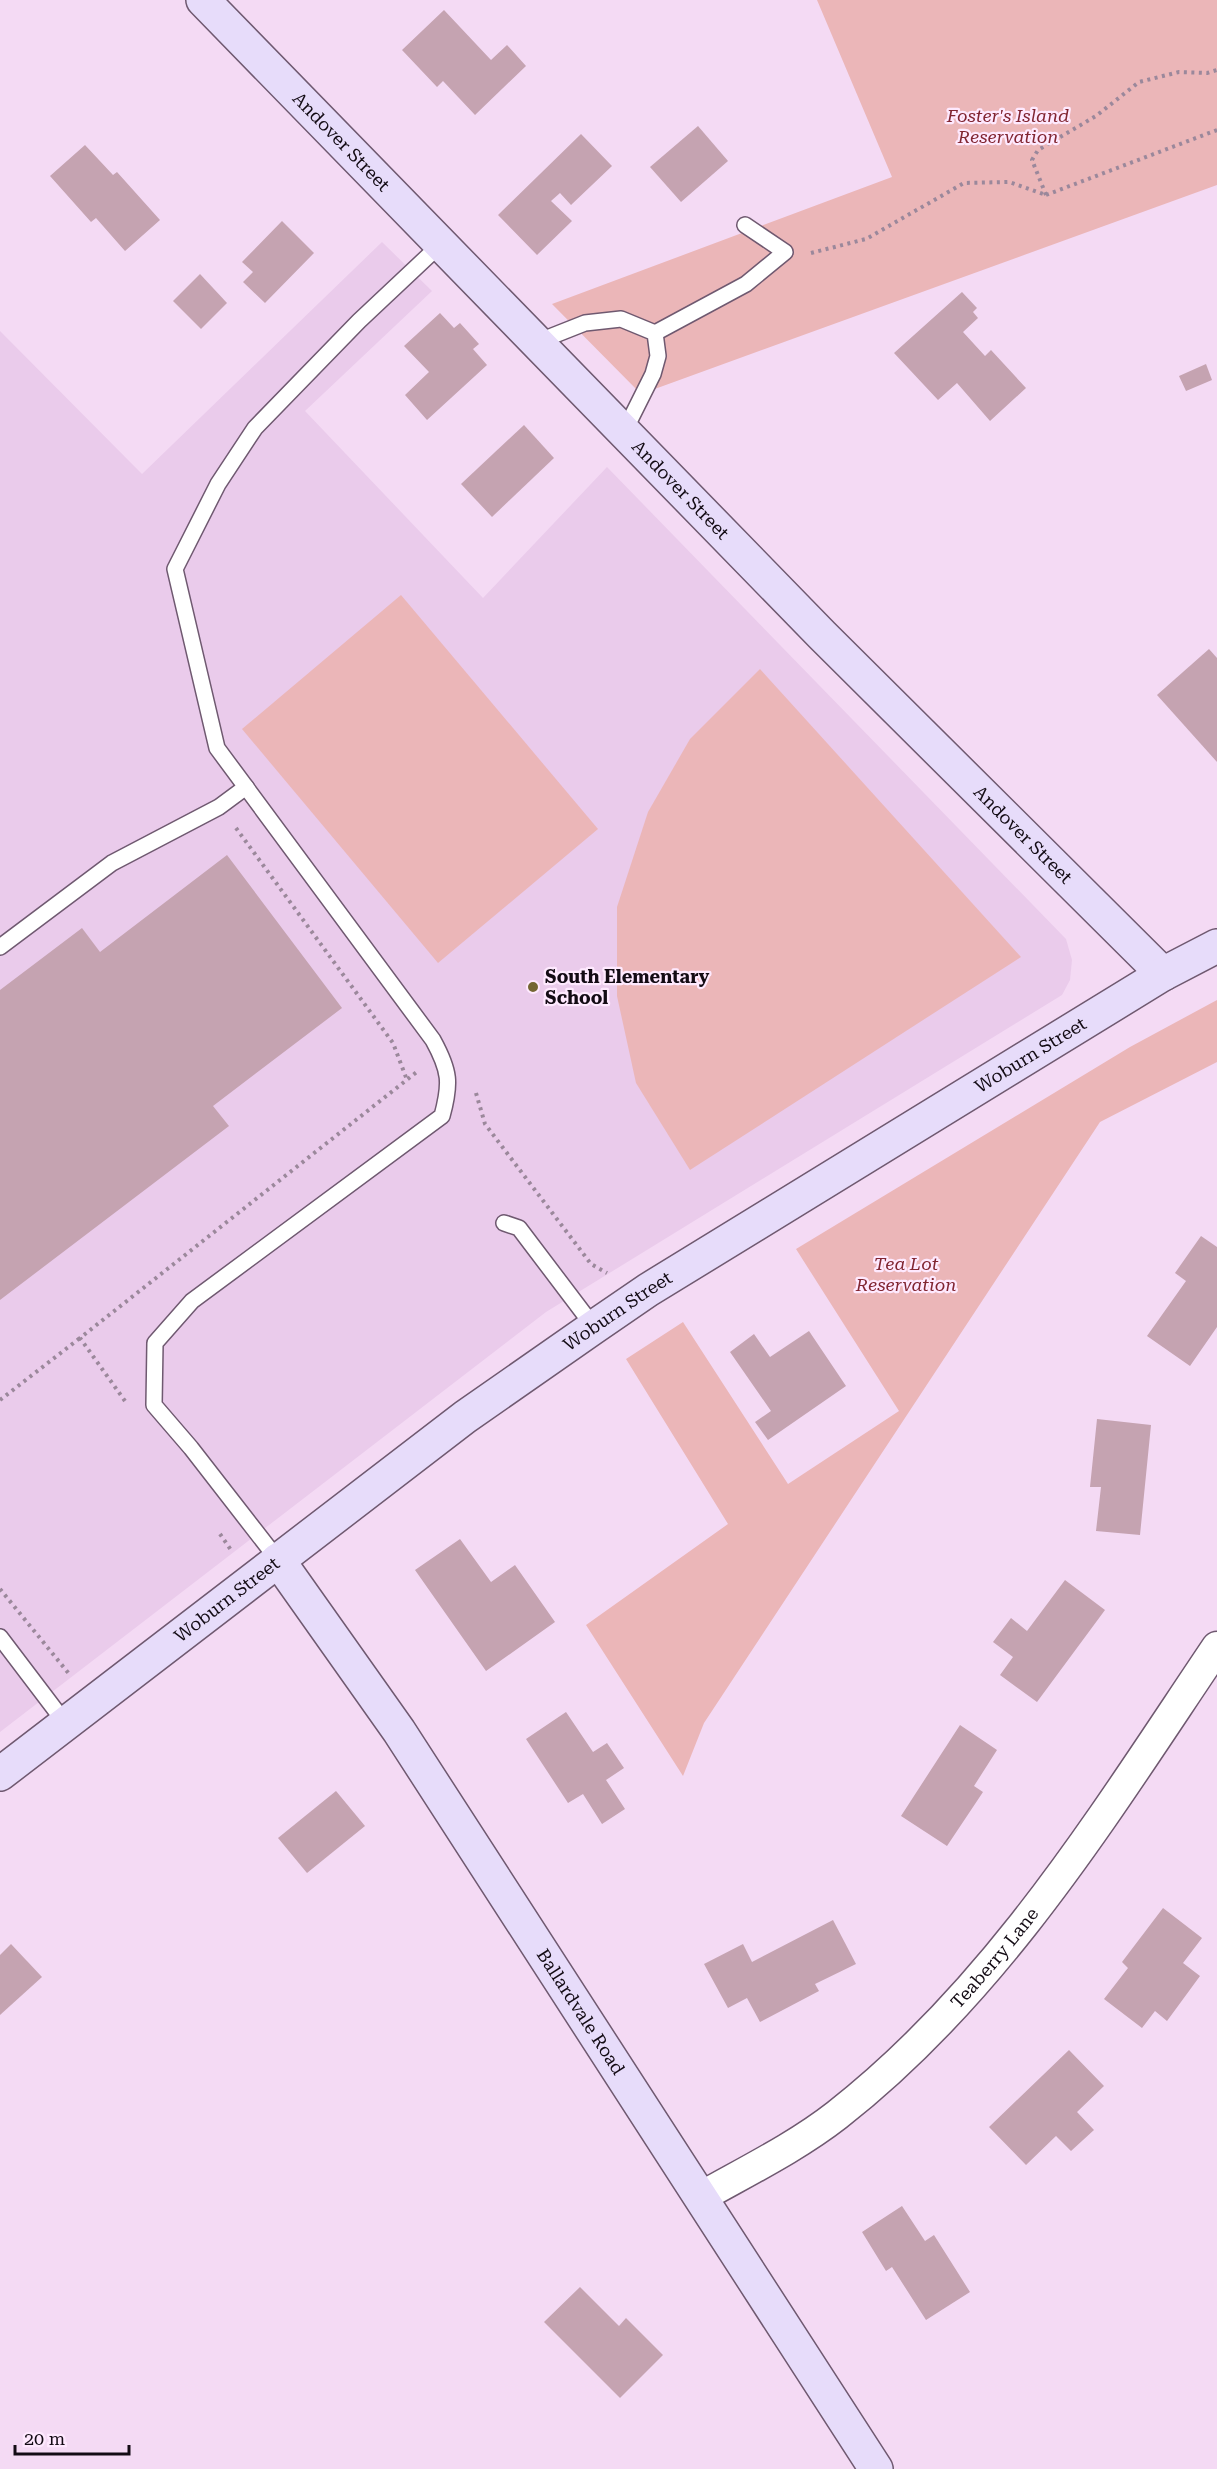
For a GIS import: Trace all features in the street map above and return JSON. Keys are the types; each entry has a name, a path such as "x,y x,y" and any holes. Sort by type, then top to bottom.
{"street":[{"name":"Andover Street","path":"203,0 822,635 1163,974"},
{"name":"Woburn Street","path":"0,1774 465,1417 648,1290 1163,974 1217,946"},
{"name":"Ballardvale Road","path":"278,1560 399,1731 876,2469"},
{"name":"Teaberry Lane","path":"701,2197 815,2131 836,2116 906,2054 976,1981 1025,1924 1072,1863 1217,1647"}],"lane":[{"path":"655,333 746,284 785,252 745,225"},
{"path":"278,1560 191,1448 154,1405 155,1343 192,1301 442,1116 449,1090 448,1070 433,1040 217,748 175,569 218,484 255,428 359,321 442,243"},
{"path":"537,342 585,323 621,319 655,333"},
{"path":"624,432 653,374 658,356 655,333"},
{"path":"0,947 112,863 219,807 246,787"},
{"path":"504,1223 519,1228 594,1327"},
{"path":"0,1637 66,1724"}],"path":[{"path":"1046,195 1032,160 1038,150 1095,116 1139,82 1179,72 1207,73 1217,70"},
{"path":"780,256 820,251 866,239 964,183 1009,182 1046,195 1217,130"},
{"path":"219,807 393,1043 407,1080"},
{"path":"476,1092 485,1124 591,1264 622,1281 648,1290"},
{"path":"0,1400 80,1338"},
{"path":"0,1589 92,1703"}],"shaded area":[{"name":"South Elementary School","path":"382,242 432,291 305,411 483,598 607,467 1066,939 1072,960 1070,980 1062,995 546,1312 0,1732 0,331 142,474"}],"green space":[{"name":"Foster's Island Reservation","path":"817,0 1217,0 1217,185 641,394 552,304 892,177"},
{"path":"401,595 598,829 438,963 242,729"},
{"path":"760,669 1021,957 690,1170 636,1083 617,996 617,907 648,812 690,739"},
{"name":"Tea Lot Reservation","path":"1217,1000 1217,1062 1100,1122 704,1723 683,1776 586,1625 728,1524 626,1359 683,1322 788,1484 899,1411 796,1249 1130,1047"}],"building":[{"path":"444,10 491,60 507,45 526,66 475,115 443,81 437,87 402,50"},
{"path":"698,126 728,161 681,202 650,167"},
{"path":"581,134 612,166 571,205 560,193 551,201 572,221 537,255 498,215"},
{"path":"85,145 113,175 117,172 160,220 125,251 96,218 91,222 50,176"},
{"path":"282,221 314,253 265,303 243,282 253,272 242,262"},
{"path":"200,274 227,303 201,329 173,301"},
{"path":"962,292 977,308 973,312 978,318 963,332 985,356 991,350 1026,388 990,421 957,383 938,400 894,353"},
{"path":"440,313 454,328 460,323 479,344 473,349 487,365 427,420 405,395 429,372 404,346"},
{"path":"1206,364 1212,380 1186,391 1179,376"},
{"path":"524,425 554,458 492,517 461,484"},
{"path":"1209,649 1217,658 1217,762 1157,695"},
{"path":"227,855 342,1008 213,1106 229,1126 0,1300 0,990 82,928 100,952"},
{"path":"1201,1236 1217,1247 1217,1327 1190,1366 1147,1336 1186,1281 1175,1273"},
{"path":"809,1331 846,1386 768,1440 755,1422 771,1411 730,1352 754,1334 770,1357"},
{"path":"1097,1419 1151,1425 1140,1535 1096,1531 1101,1487 1090,1487"},
{"path":"460,1539 491,1582 515,1565 555,1622 486,1671 415,1570"},
{"path":"1065,1580 1105,1610 1037,1702 1000,1675 1013,1657 993,1642 1011,1618 1027,1631"},
{"path":"566,1712 593,1752 607,1743 624,1768 606,1780 625,1809 602,1824 583,1794 568,1803 526,1739"},
{"path":"960,1725 997,1750 974,1786 983,1792 947,1846 901,1816"},
{"path":"336,1791 365,1826 307,1873 278,1838"},
{"path":"1163,1908 1202,1938 1183,1963 1200,1976 1167,2021 1155,2011 1142,2028 1104,1999 1128,1968 1122,1962"},
{"path":"833,1920 856,1964 815,1984 819,1991 760,2022 747,1998 728,2008 704,1964 743,1944 752,1962"},
{"path":"11,1944 42,1977 0,2015 0,1955"},
{"path":"1069,2050 1104,2086 1077,2112 1094,2130 1071,2151 1056,2136 1026,2165 989,2127"},
{"path":"902,2206 925,2241 934,2235 970,2292 926,2320 892,2267 886,2271 862,2232"},
{"path":"580,2287 619,2326 626,2318 663,2355 620,2398 544,2322"}],"place":[{"name":"South Elementary School","path":"533,987"}]}
